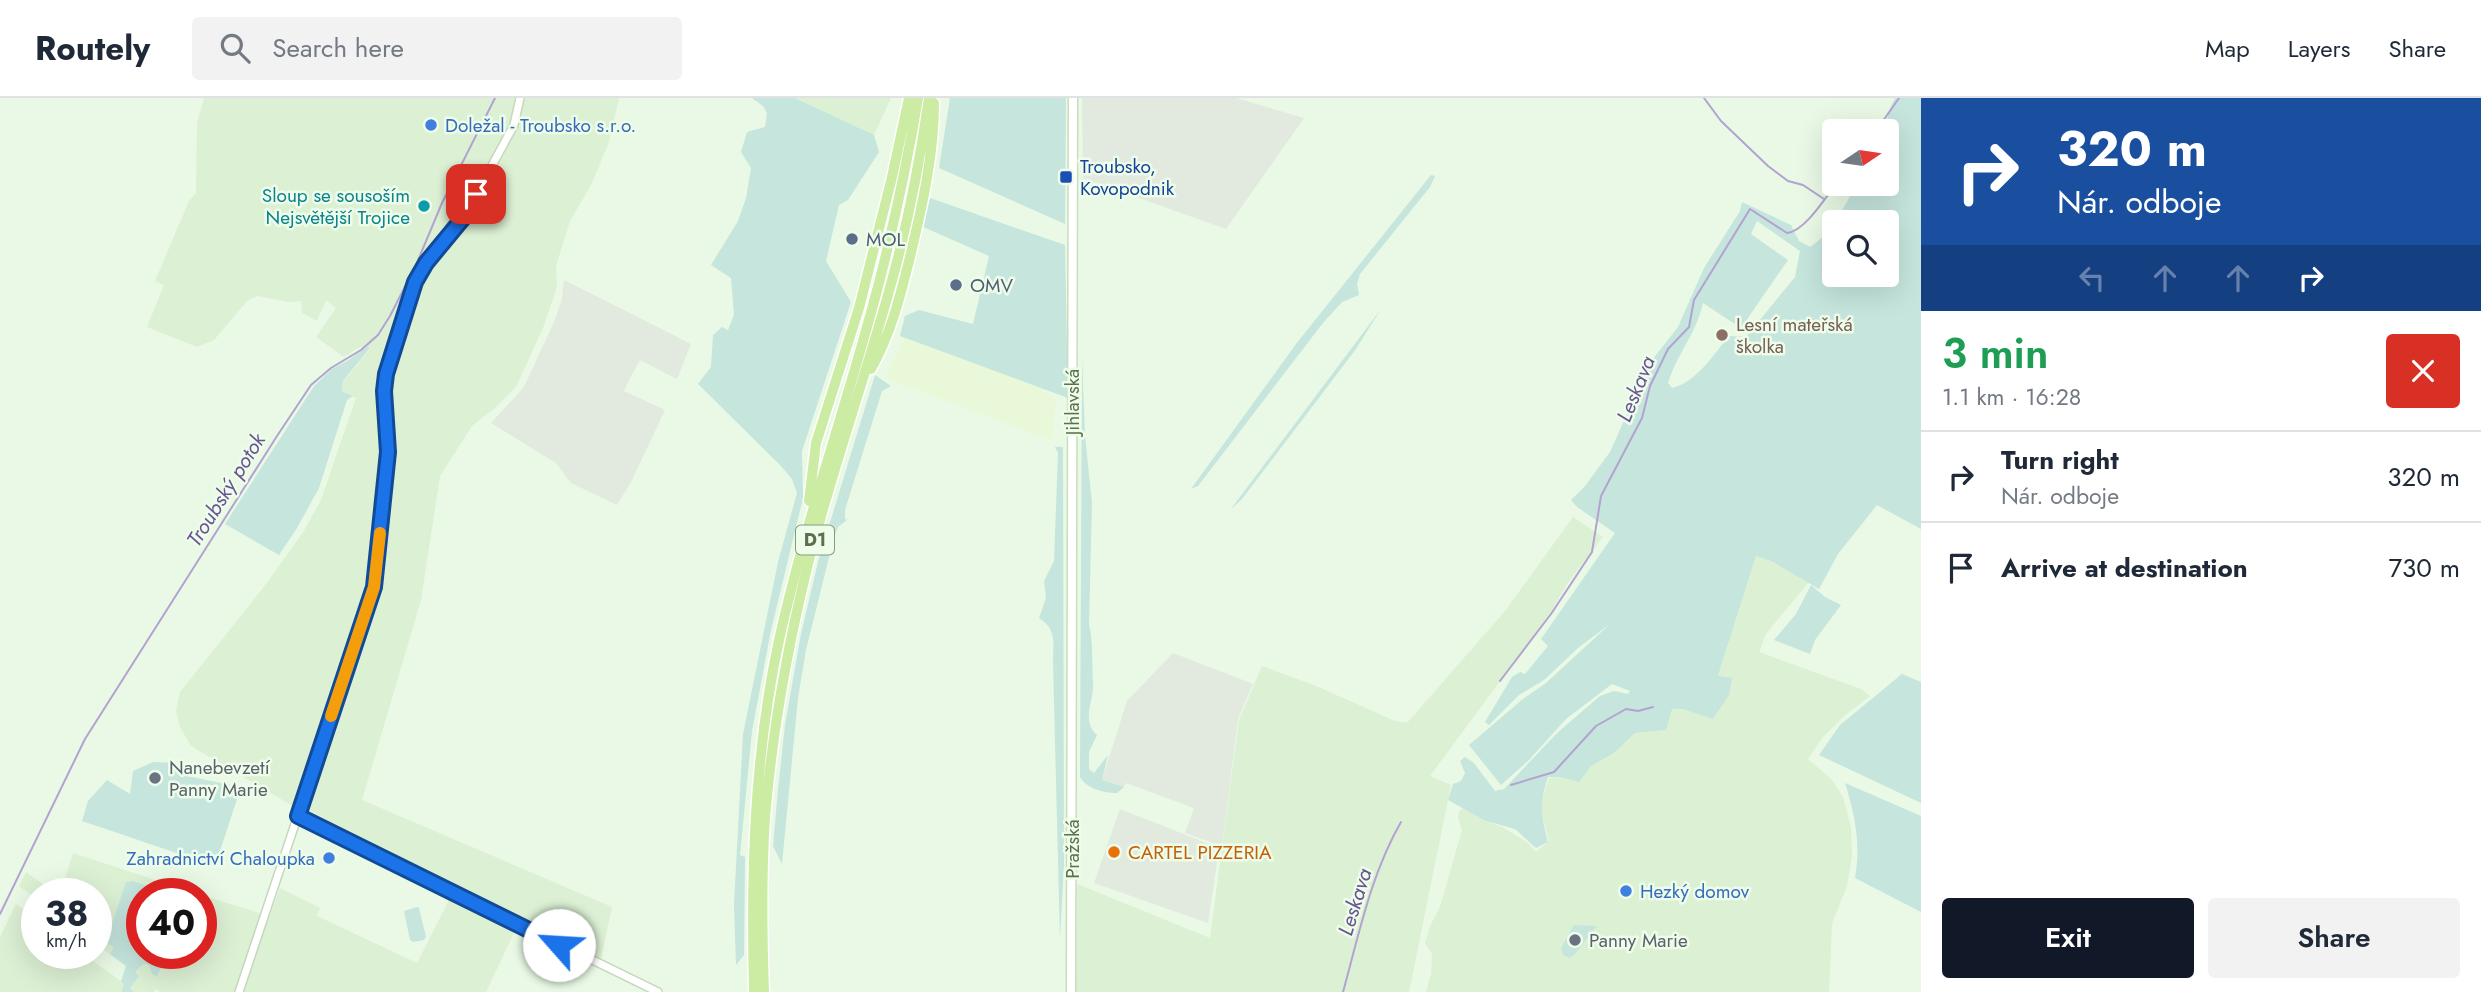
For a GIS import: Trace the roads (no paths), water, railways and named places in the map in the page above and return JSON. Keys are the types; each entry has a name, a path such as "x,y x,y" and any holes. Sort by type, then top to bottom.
{"highway":[{"path":"800,550 816,443 859,308 909,98"},
{"name":"D1","path":"754,992 753,872 759,770 772,678 800,550 879,280 918,98"},
{"name":"D1","path":"764,992 765,819 776,721 790,642 828,493 863,381 906,223 932,98"}],"main road":[{"name":"Jihlavská","path":"1072,707 1073,98"},
{"name":"Pražská","path":"1071,992 1072,707"}],"street":[{"path":"239,992 374,587 388,452 384,391 415,282 426,263 464,217 514,125 520,98"},
{"path":"298,816 346,842 658,992"}],"waterway":[{"name":"Troubský potok","path":"0,914 85,739 277,436 311,385 331,368 361,350 378,335 390,316 416,265 442,203 495,98"},
{"path":"1704,98 1721,121 1768,166 1788,181 1803,185 1824,199"},
{"name":"Leskava","path":"1884,119 1899,98"},
{"name":"Leskava","path":"1500,681 1551,614 1592,552 1601,496 1642,418 1650,386 1668,349 1689,327 1694,300 1750,209 1787,233 1808,220 1827,196"},
{"path":"1511,785 1554,772 1596,726 1626,709 1638,711 1653,707"},
{"name":"Leskava","path":"1343,992 1374,883 1401,822"}],"place":[{"name":"Doležal - Troubsko s.r.o.","path":"431,125"},
{"name":"Troubsko, Kovopodnik","path":"1066,177"},
{"name":"Sloup se sousoším Nejsvětější Trojice","path":"424,206"},
{"name":"MOL","path":"852,239"},
{"name":"OMV","path":"956,285"},
{"name":"Lesní mateřská školka","path":"1722,335"},
{"name":"Nanebevzetí Panny Marie","path":"155,778"},
{"name":"CARTEL PIZZERIA","path":"1114,852"},
{"name":"Zahradnictví Chaloupka","path":"329,858"},
{"name":"Hezký domov","path":"1626,891"},
{"name":"Panny Marie","path":"1575,940"}]}
